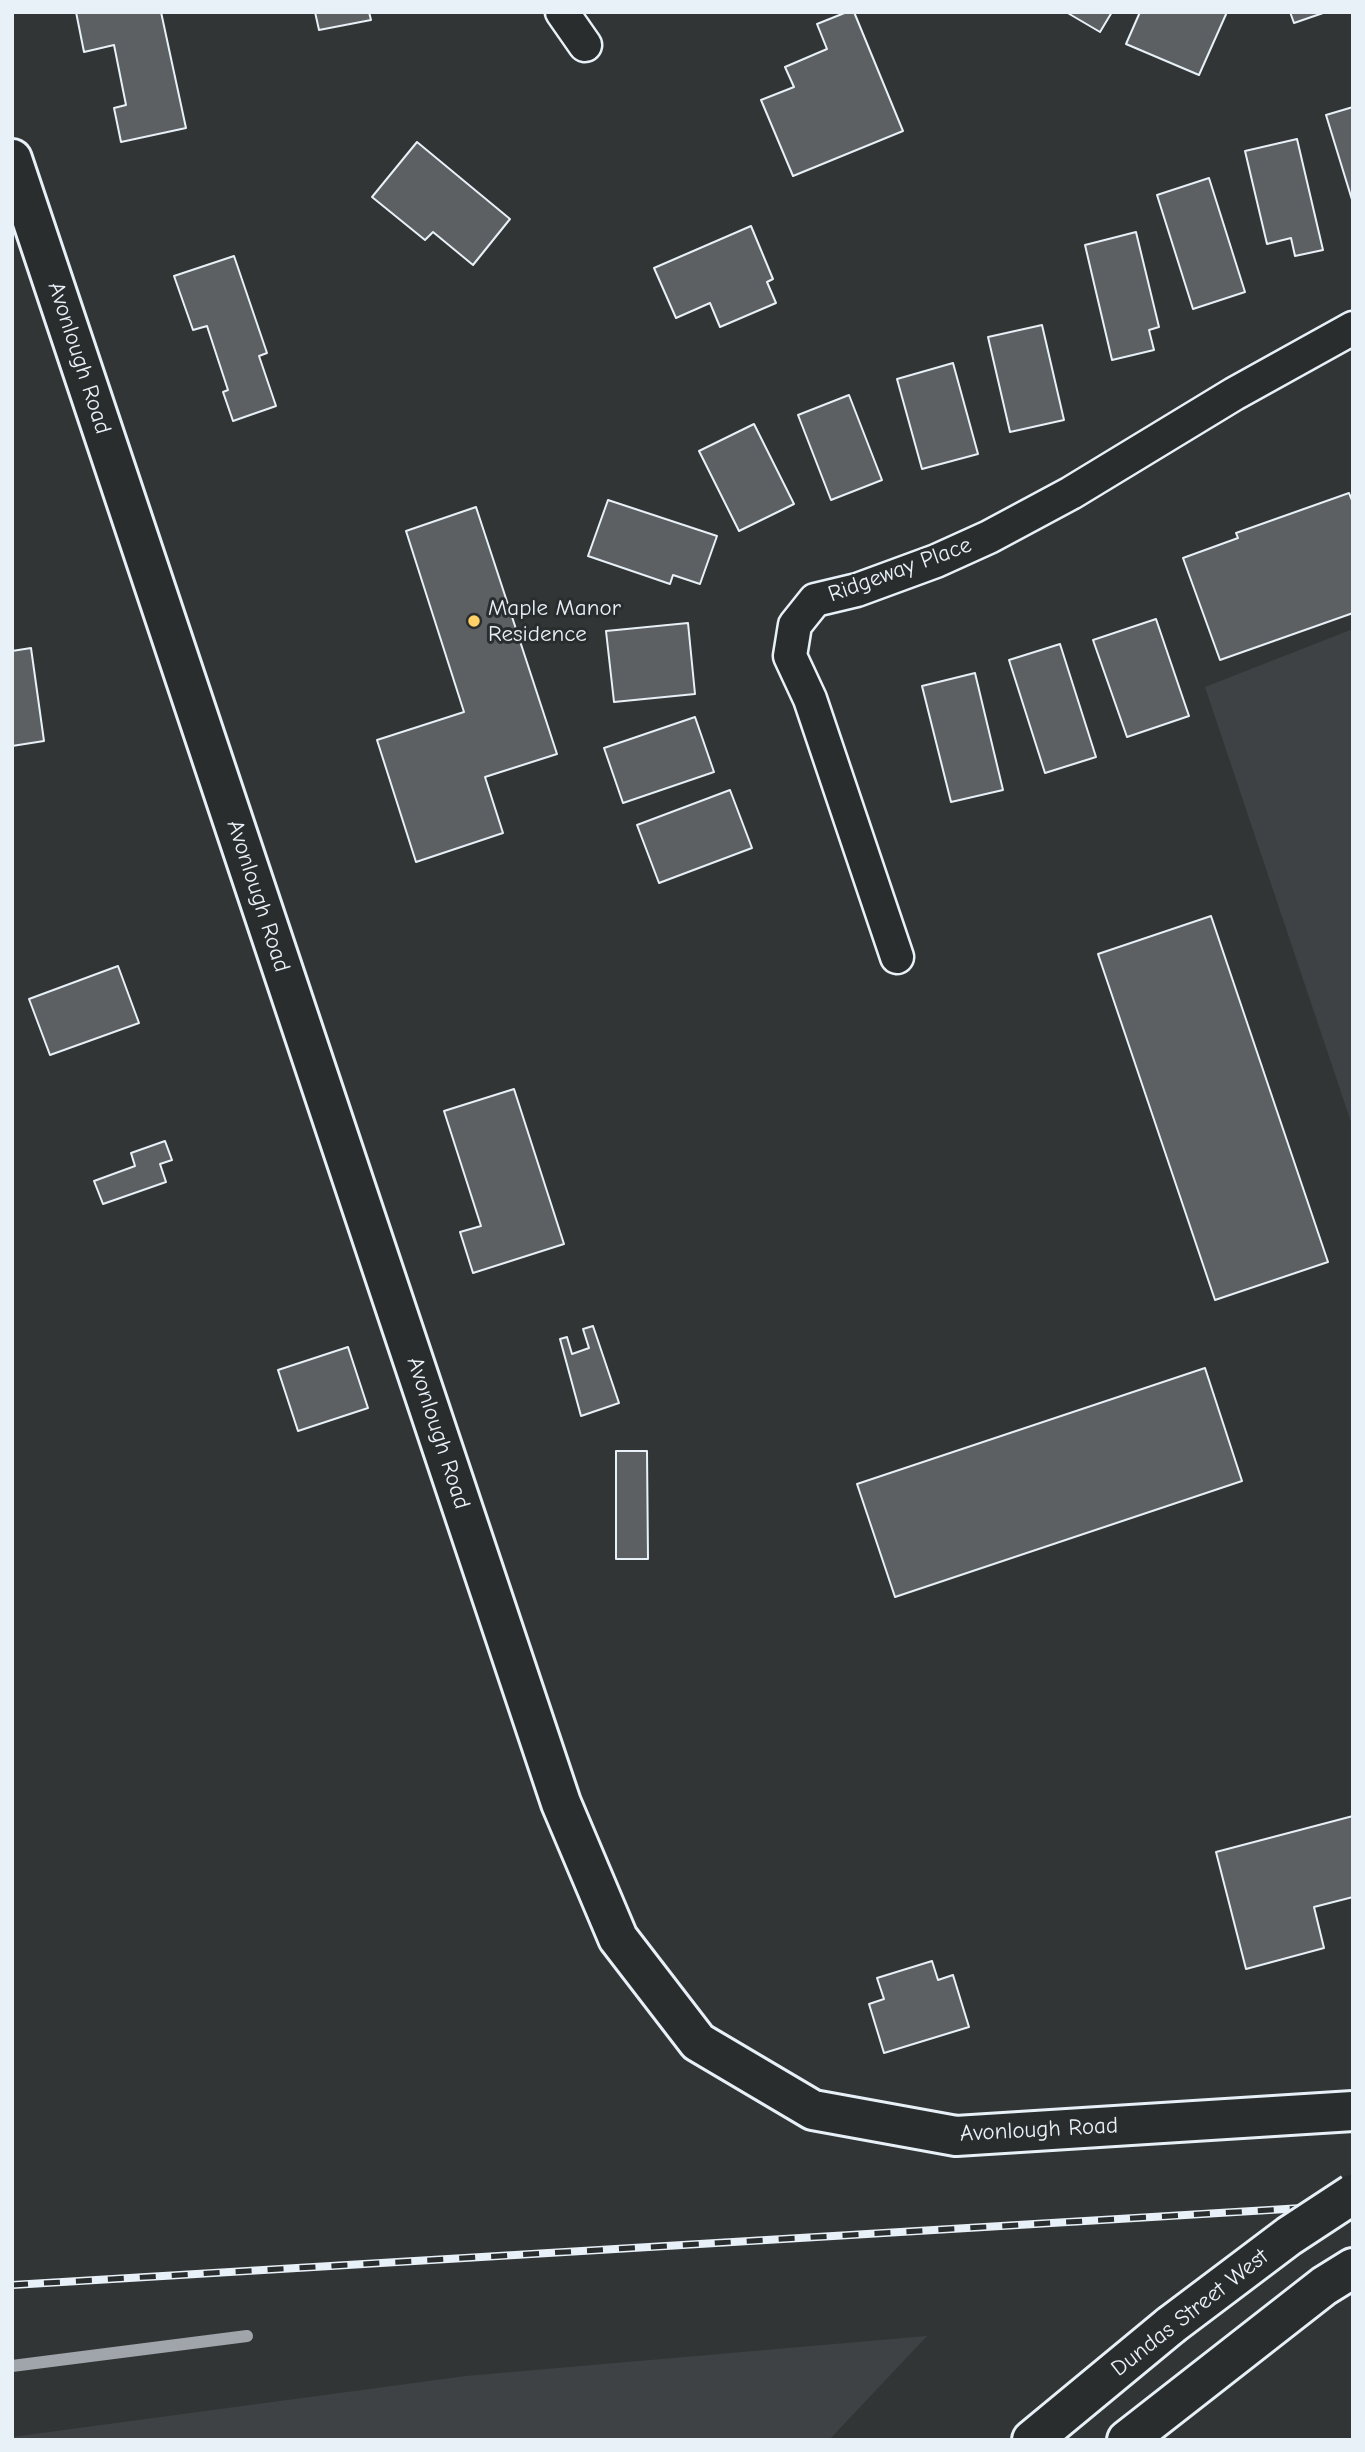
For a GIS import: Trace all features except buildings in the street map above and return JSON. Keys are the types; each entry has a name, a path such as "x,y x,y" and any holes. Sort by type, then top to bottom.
{"street":[{"path":"562,12 585,45"},
{"name":"Avonlough Road","path":"12,159 561,1803 618,1938 698,2042 813,2110 956,2136 1353,2111"},
{"name":"Ridgeway Place","path":"897,957 810,699 790,656 795,625 814,600 857,590 902,574 989,537 1071,493 1245,388 1353,328"},
{"name":"Dundas Street West","path":"1032,2440 1171,2325 1289,2236 1353,2194"},
{"path":"1127,2440 1208,2375 1353,2267"}],"shaded area":[{"path":"1353,629 1353,1128 1205,687"},
{"path":"927,2336 829,2440 12,2440 12,2437 466,2376"}],"waterway":[{"path":"12,2366 247,2336"}],"railway":[{"path":"12,2285 1353,2205"}],"place":[{"name":"Maple Manor Residence","path":"474,621"}]}
